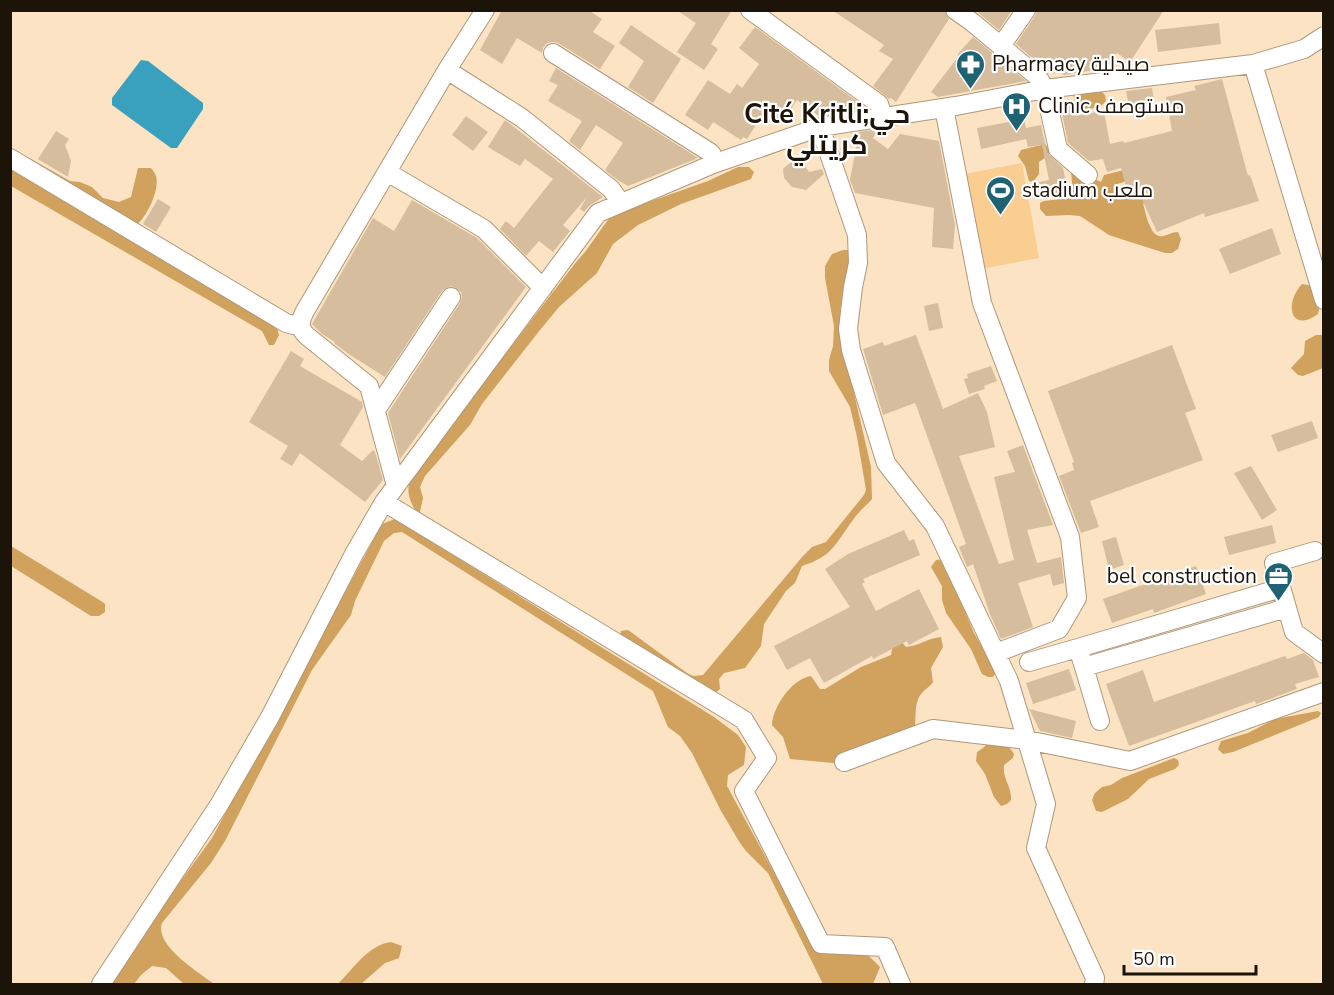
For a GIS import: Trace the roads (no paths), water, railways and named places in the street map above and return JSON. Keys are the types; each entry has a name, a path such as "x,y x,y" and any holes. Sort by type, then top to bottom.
{"street":[{"path":"396,486 380,404 369,386 302,332 300,325 305,311 447,70 485,10"},
{"path":"750,10 879,104 883,117"},
{"path":"955,10 1038,76 1045,88 1058,149 1088,175"},
{"path":"1001,46 1026,10"},
{"path":"100,984 225,796 270,717 354,554 384,502 598,213 716,163 820,127 950,107 1045,88 1253,64 1304,49 1323,36"},
{"path":"554,53 711,153 716,163"},
{"path":"1253,64 1323,300"},
{"path":"447,70 522,118 611,189 621,204"},
{"path":"950,107 967,166 956,168 982,303 1070,537 1077,598 1059,629 996,653"},
{"path":"820,127 857,235 858,263 849,329 851,350 886,463 935,526 1009,681 1046,804 1036,848 1095,978 1094,984"},
{"path":"10,158 286,322 300,325"},
{"path":"387,172 484,229 543,288"},
{"path":"380,404 451,297"},
{"path":"384,502 744,720 766,758 744,791 821,944 885,947 901,984"},
{"path":"1316,551 1274,563 1294,632 1323,654"},
{"path":"1029,662 1281,588"},
{"path":"1084,668 1287,608"},
{"path":"1078,648 1100,721"},
{"path":"844,762 933,729 1028,740 1130,760 1323,692"}],"water":[{"path":"141,60 148,61 203,103 203,109 177,148 171,148 112,105 112,98"}],"place":[{"name":"Pharmacy صيدلية","path":"971,90"},
{"name":"Clinic مستوصف","path":"1017,132"},
{"name":"stadium ملعب","path":"1001,216"},
{"name":"bel construction","path":"1278,602"}],"district":[{"name":"Cité Kritli;حي كريتلي","path":"827,130"}]}
